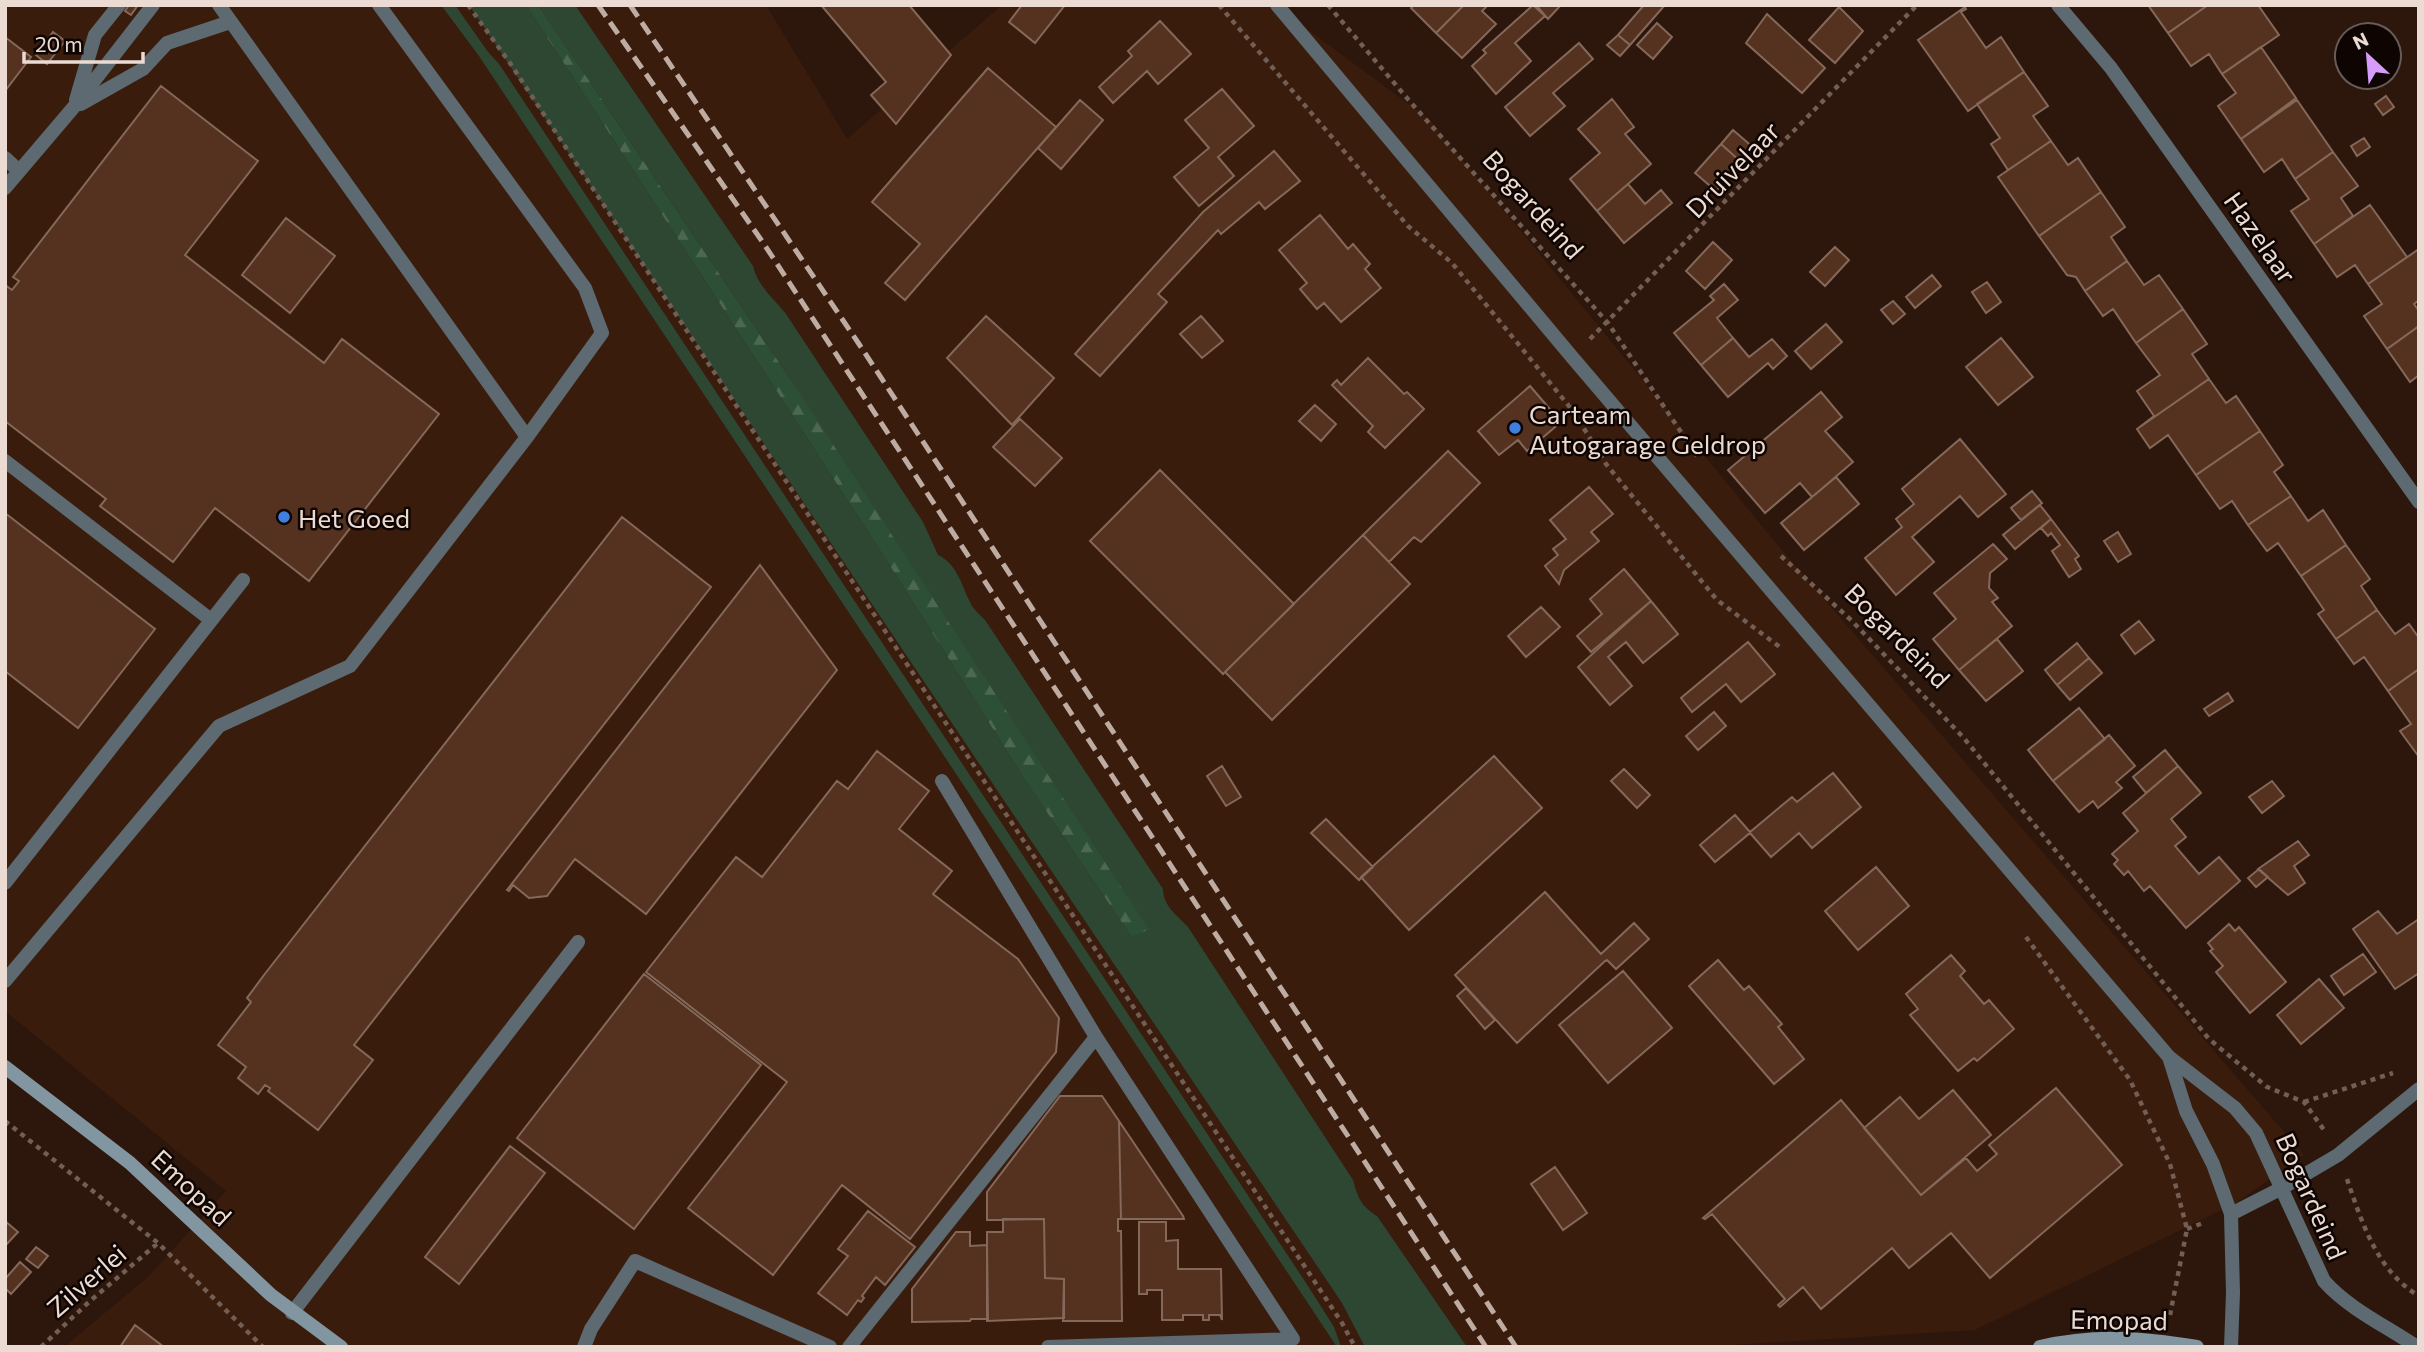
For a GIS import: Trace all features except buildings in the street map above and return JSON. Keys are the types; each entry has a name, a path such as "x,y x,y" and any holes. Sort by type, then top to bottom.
{"main road":[{"name":"Emopad","path":"5,1068 130,1163 292,1313 341,1347"},
{"name":"Emopad","path":"2040,1347 2074,1339 2121,1338 2197,1347"}],"street":[{"path":"74,108 95,35 119,5"},
{"path":"5,188 74,108 153,5"},
{"path":"219,5 527,437"},
{"path":"5,981 219,726 350,666 527,437 602,333 585,288 379,5"},
{"name":"Bogardeind","path":"1277,5 1572,357 2169,1057 2217,1093 2256,1133 2324,1281 2342,1299 2417,1347"},
{"name":"Hazelaar","path":"2058,5 2111,68 2419,502"},
{"path":"74,108 143,69 167,43 230,22"},
{"path":"5,159 19,171"},
{"path":"5,461 211,620"},
{"path":"5,883 243,580"},
{"path":"942,781 1096,1037 1293,1339 1048,1347"},
{"path":"292,1313 578,942"},
{"path":"849,1347 1096,1037"},
{"name":"Bogardeind","path":"2169,1057 2186,1111 2213,1164 2231,1214 2231,1347"},
{"path":"2231,1214 2338,1155 2419,1089"},
{"path":"584,1347 591,1329 635,1261 830,1347"}],"path":[{"path":"468,5 510,63 1342,1323 1355,1347"},
{"path":"1219,5 1408,226 1452,263 1573,411 1606,464 1717,600 1785,651"},
{"name":"Bogardeind","path":"1328,5 1412,104 1608,323 1698,457"},
{"name":"Druivelaar","path":"1572,357 1917,5"},
{"name":"Bogardeind","path":"1773,548 1852,621 1963,737 2209,1039 2267,1087 2304,1102 2320,1122 2338,1155 2363,1225 2381,1260 2407,1289 2419,1296"},
{"path":"2020,929 2130,1080 2171,1164 2187,1229 2164,1341"},
{"path":"2304,1102 2406,1069"},
{"path":"5,1121 158,1243 263,1347"},
{"name":"Zilverlei","path":"41,1347 158,1243"}],"shaded area":[{"path":"5,5 766,5 847,139 1002,5 1275,5 1430,120 1775,542 2304,1155 2236,1203 1975,1330 1699,1347 64,1347 148,1277 226,1191 5,1011"}],"green space":[{"path":"441,5 455,5 499,64 1306,1283 1334,1327 1341,1347 1337,1347 479,56"},
{"path":"469,5 526,5 896,575 1025,780 1131,936 791,380 538,5 575,5 753,266 762,286 786,314 923,522 938,555 950,564 958,575 973,607 985,620 1163,889 1168,905 1188,927 1353,1180 1361,1201 1377,1216 1467,1347 1365,1347 1342,1303"},
{"path":"526,5 538,5 791,380 1149,930 1131,936 1025,780 896,575"}],"railway":[{"path":"598,5 764,244 1486,1347"},
{"path":"630,5 859,344 1516,1347"}],"place":[{"name":"Carteam Autogarage Geldrop","path":"1515,428"},
{"name":"Het Goed","path":"284,517"}]}
